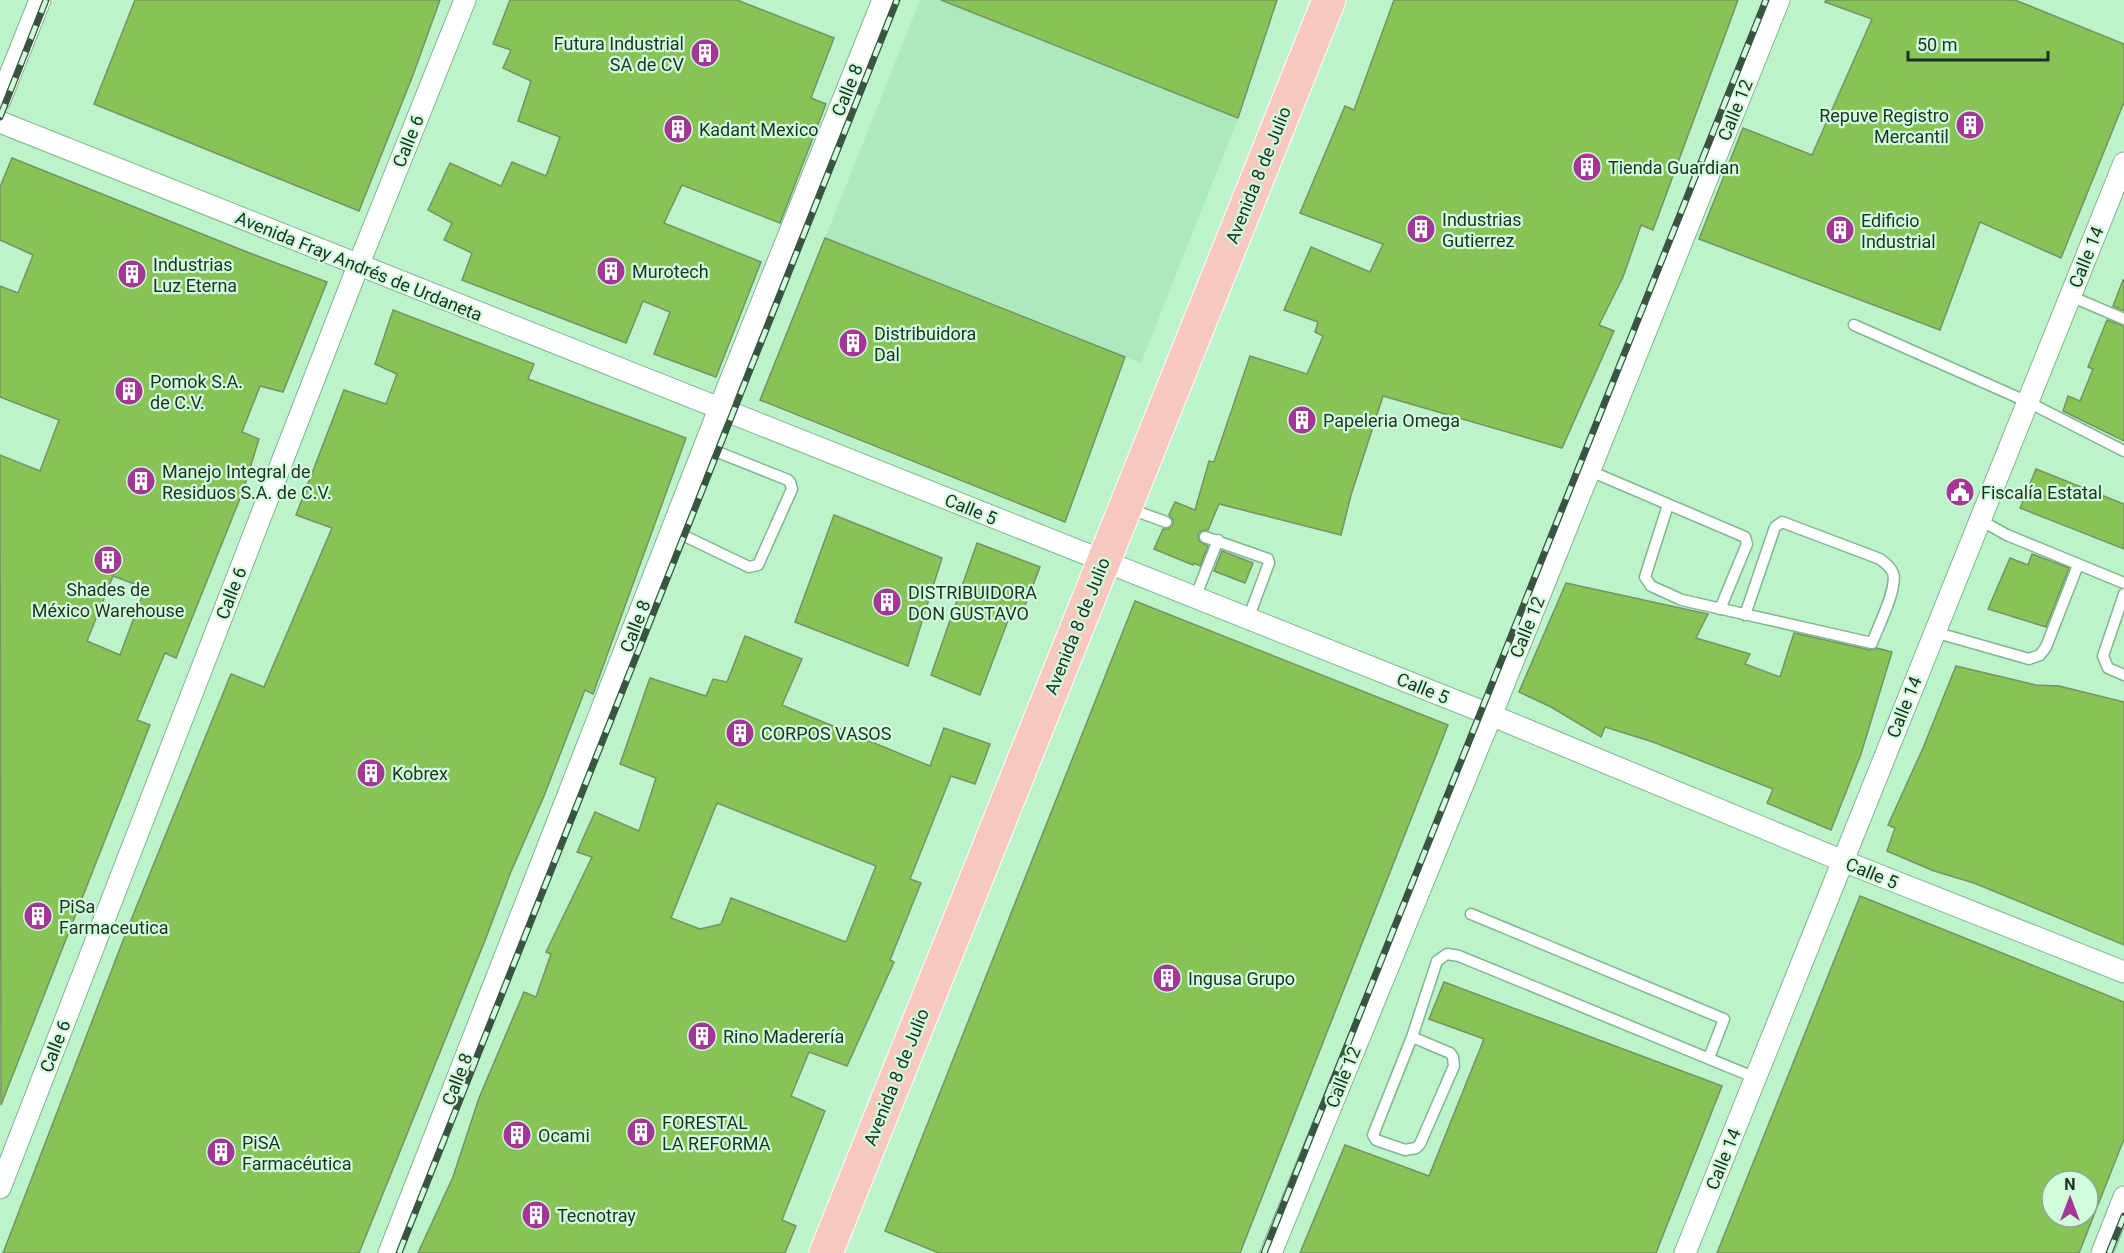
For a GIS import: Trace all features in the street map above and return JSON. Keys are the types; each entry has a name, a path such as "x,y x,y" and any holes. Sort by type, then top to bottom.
{"main road":[{"name":"Avenida 8 de Julio","path":"826,1253 1329,0"}],"street":[{"path":"0,100 40,0"},
{"name":"Calle 6","path":"0,1188 357,266 465,0"},
{"name":"Calle 8","path":"389,1253 719,409 883,0"},
{"name":"Calle 12","path":"1271,1253 1491,716 1779,0"},
{"name":"Avenida Fray Andrés de Urdaneta","path":"0,122 719,409"},
{"name":"Calle 14","path":"1685,1253 2070,296 2118,197 2124,163"},
{"name":"Calle 5","path":"719,409 1491,716 1843,861 2124,972"},
{"path":"2102,1253 2124,1197"}],"lane":[{"path":"2070,296 2124,319"},
{"path":"1854,325 2028,402 2124,452"},
{"path":"672,530 748,567 758,566 792,489 788,480 705,447"},
{"path":"1590,471 1747,539 1720,609"},
{"path":"1668,505 1645,573 1646,580 1651,586 1682,600 1745,615 1872,643 1894,585 1893,574 1888,565 1880,559 1782,522 1775,527 1745,615"},
{"path":"1125,507 1166,522"},
{"path":"1980,520 2007,535 2124,583"},
{"path":"1205,537 1266,557 1269,561 1248,619"},
{"path":"1195,598 1218,540"},
{"path":"1934,632 2029,658 2040,655 2046,647 2078,565"},
{"path":"2124,594 2103,656 2108,668 2124,675"},
{"path":"1471,914 1724,1019 1709,1058"},
{"path":"1412,1037 1445,1051 1453,1057 1454,1061 1420,1144 1416,1148 1405,1150 1376,1140 1373,1135 1412,1037 1437,961 1447,954 1453,954 1756,1078"}],"shaded area":[{"path":"920,0 939,0 1238,118 1141,363 825,238"}],"building":[{"path":"135,0 440,0 359,211 94,104"},
{"path":"510,0 737,0 834,38 811,98 826,104 780,223 682,185 664,223 761,262 716,377 654,354 670,312 643,301 626,343 462,280 472,253 444,240 452,223 428,210 450,163 501,186 512,162 546,176 560,137 518,121 531,81 503,68 511,50 493,44"},
{"path":"941,0 1277,0 1238,118"},
{"path":"1394,0 1738,0 1653,230 1641,225 1623,277 1599,325 1614,331 1562,448 1383,396 1351,495 1341,535 1219,504 1208,530 1203,530 1198,534 1199,541 1208,546 1200,566 1194,563 1193,565 1154,549 1163,529 1168,529 1173,525 1173,520 1169,515 1175,502 1195,510 1209,461 1214,462 1250,356 1307,374 1323,336 1315,332 1318,322 1284,310 1311,247 1370,272 1383,244 1300,213 1345,106 1354,110"},
{"name":"Repuve Registro Mercantil","path":"1826,0 2015,0 2124,44 2124,102 2061,258 1980,222 1940,330 1699,239 1743,128 1812,155 1872,19 1825,2"},
{"path":"12,158 327,282 283,392 260,386 242,432 259,439 243,491 176,658 165,653 137,720 150,725 1,1105 0,455 40,471 59,420 0,397 0,286 18,293 33,255 0,240 0,187","holes":["113,576 145,588 120,655 87,641"]},
{"path":"825,238 1125,357 1065,522 760,400"},
{"path":"2124,280 2124,311 2113,306"},
{"path":"393,310 534,364 528,379 686,438 593,694 585,690 359,1253 3,1253 129,925 231,674 264,687 332,528 296,515 344,390 386,404 397,374 375,364"},
{"path":"2107,320 2124,326 2124,441 2063,411 2068,396 2080,401 2093,369 2088,367"},
{"path":"2036,469 2124,504 2124,549 2020,508"},
{"name":"DISTRIBUIDORA DON GUSTAVO","path":"834,515 942,558 908,666 795,622"},
{"path":"977,543 1040,567 1023,611 1013,607 980,695 931,675"},
{"path":"1222,551 1253,563 1245,583 1214,571"},
{"path":"2032,554 2069,568 2046,627 1988,609 2010,558 2028,565"},
{"path":"1566,583 1708,614 1696,638 1750,654 1745,664 1780,677 1794,633 1870,650 1877,648 1892,652 1861,754 1831,830 1767,803 1773,789 1653,742 1605,727 1601,737 1551,707 1519,692"},
{"name":"Ingusa Grupo","path":"1135,601 1448,725 1240,1253 939,1253 885,1231"},
{"path":"745,636 802,659 782,705 930,766 944,728 990,744 975,784 951,776 910,879 921,883 890,960 894,962 847,1066 809,1052 791,1096 825,1111 782,1220 796,1226 785,1253 418,1253 453,1177 479,1098 524,992 536,997 551,954 546,952 592,857 577,852 595,812 639,831 656,778 620,764 650,678 706,696 713,679 727,682","holes":["717,803 876,866 846,942 731,898 721,924 700,929 671,918"]},
{"path":"1956,666 2036,685 2059,686 2124,702 2124,945 1974,883 1934,871 1887,851 1895,828 1888,825 1923,748"},
{"path":"1860,896 2124,1002 2124,1139 2100,1200 2100,1169 2040,1169 2040,1229 2088,1229 2079,1253 1717,1253"},
{"path":"1444,982 1722,1086 1656,1253 1300,1253 1345,1145 1429,1176 1484,1039 1429,1019"}],"railway":[{"path":"0,117 46,0"},
{"path":"399,1253 897,0"},
{"path":"1264,1253 1766,0"},
{"path":"2109,1253 2124,1216"}],"place":[{"name":"Futura Industrial SA de CV","path":"705,53"},
{"name":"Repuve Registro Mercantil","path":"1970,125"},
{"name":"Kadant Mexico","path":"678,129"},
{"name":"Tienda Guardian","path":"1587,167"},
{"name":"Industrias Gutierrez","path":"1421,229"},
{"name":"Edificio Industrial","path":"1840,230"},
{"name":"Murotech","path":"611,271"},
{"name":"Industrias Luz Eterna","path":"132,274"},
{"name":"Distribuidora Dal","path":"853,343"},
{"name":"Pomok S.A. de C.V.","path":"129,391"},
{"name":"Papeleria Omega","path":"1302,420"},
{"name":"Manejo Integral de Residuos S.A. de C.V.","path":"141,481"},
{"name":"Fiscalía Estatal","path":"1960,492"},
{"name":"Shades de México Warehouse","path":"108,560"},
{"name":"DISTRIBUIDORA DON GUSTAVO","path":"887,602"},
{"name":"CORPOS VASOS","path":"740,733"},
{"name":"Kobrex","path":"371,773"},
{"name":"PiSa Farmaceutica","path":"38,916"},
{"name":"Ingusa Grupo","path":"1167,978"},
{"name":"Rino Maderería","path":"702,1036"},
{"name":"FORESTAL LA REFORMA","path":"641,1132"},
{"name":"Ocami","path":"517,1135"},
{"name":"PiSA Farmacéutica","path":"221,1152"},
{"name":"Tecnotray","path":"536,1215"}]}
